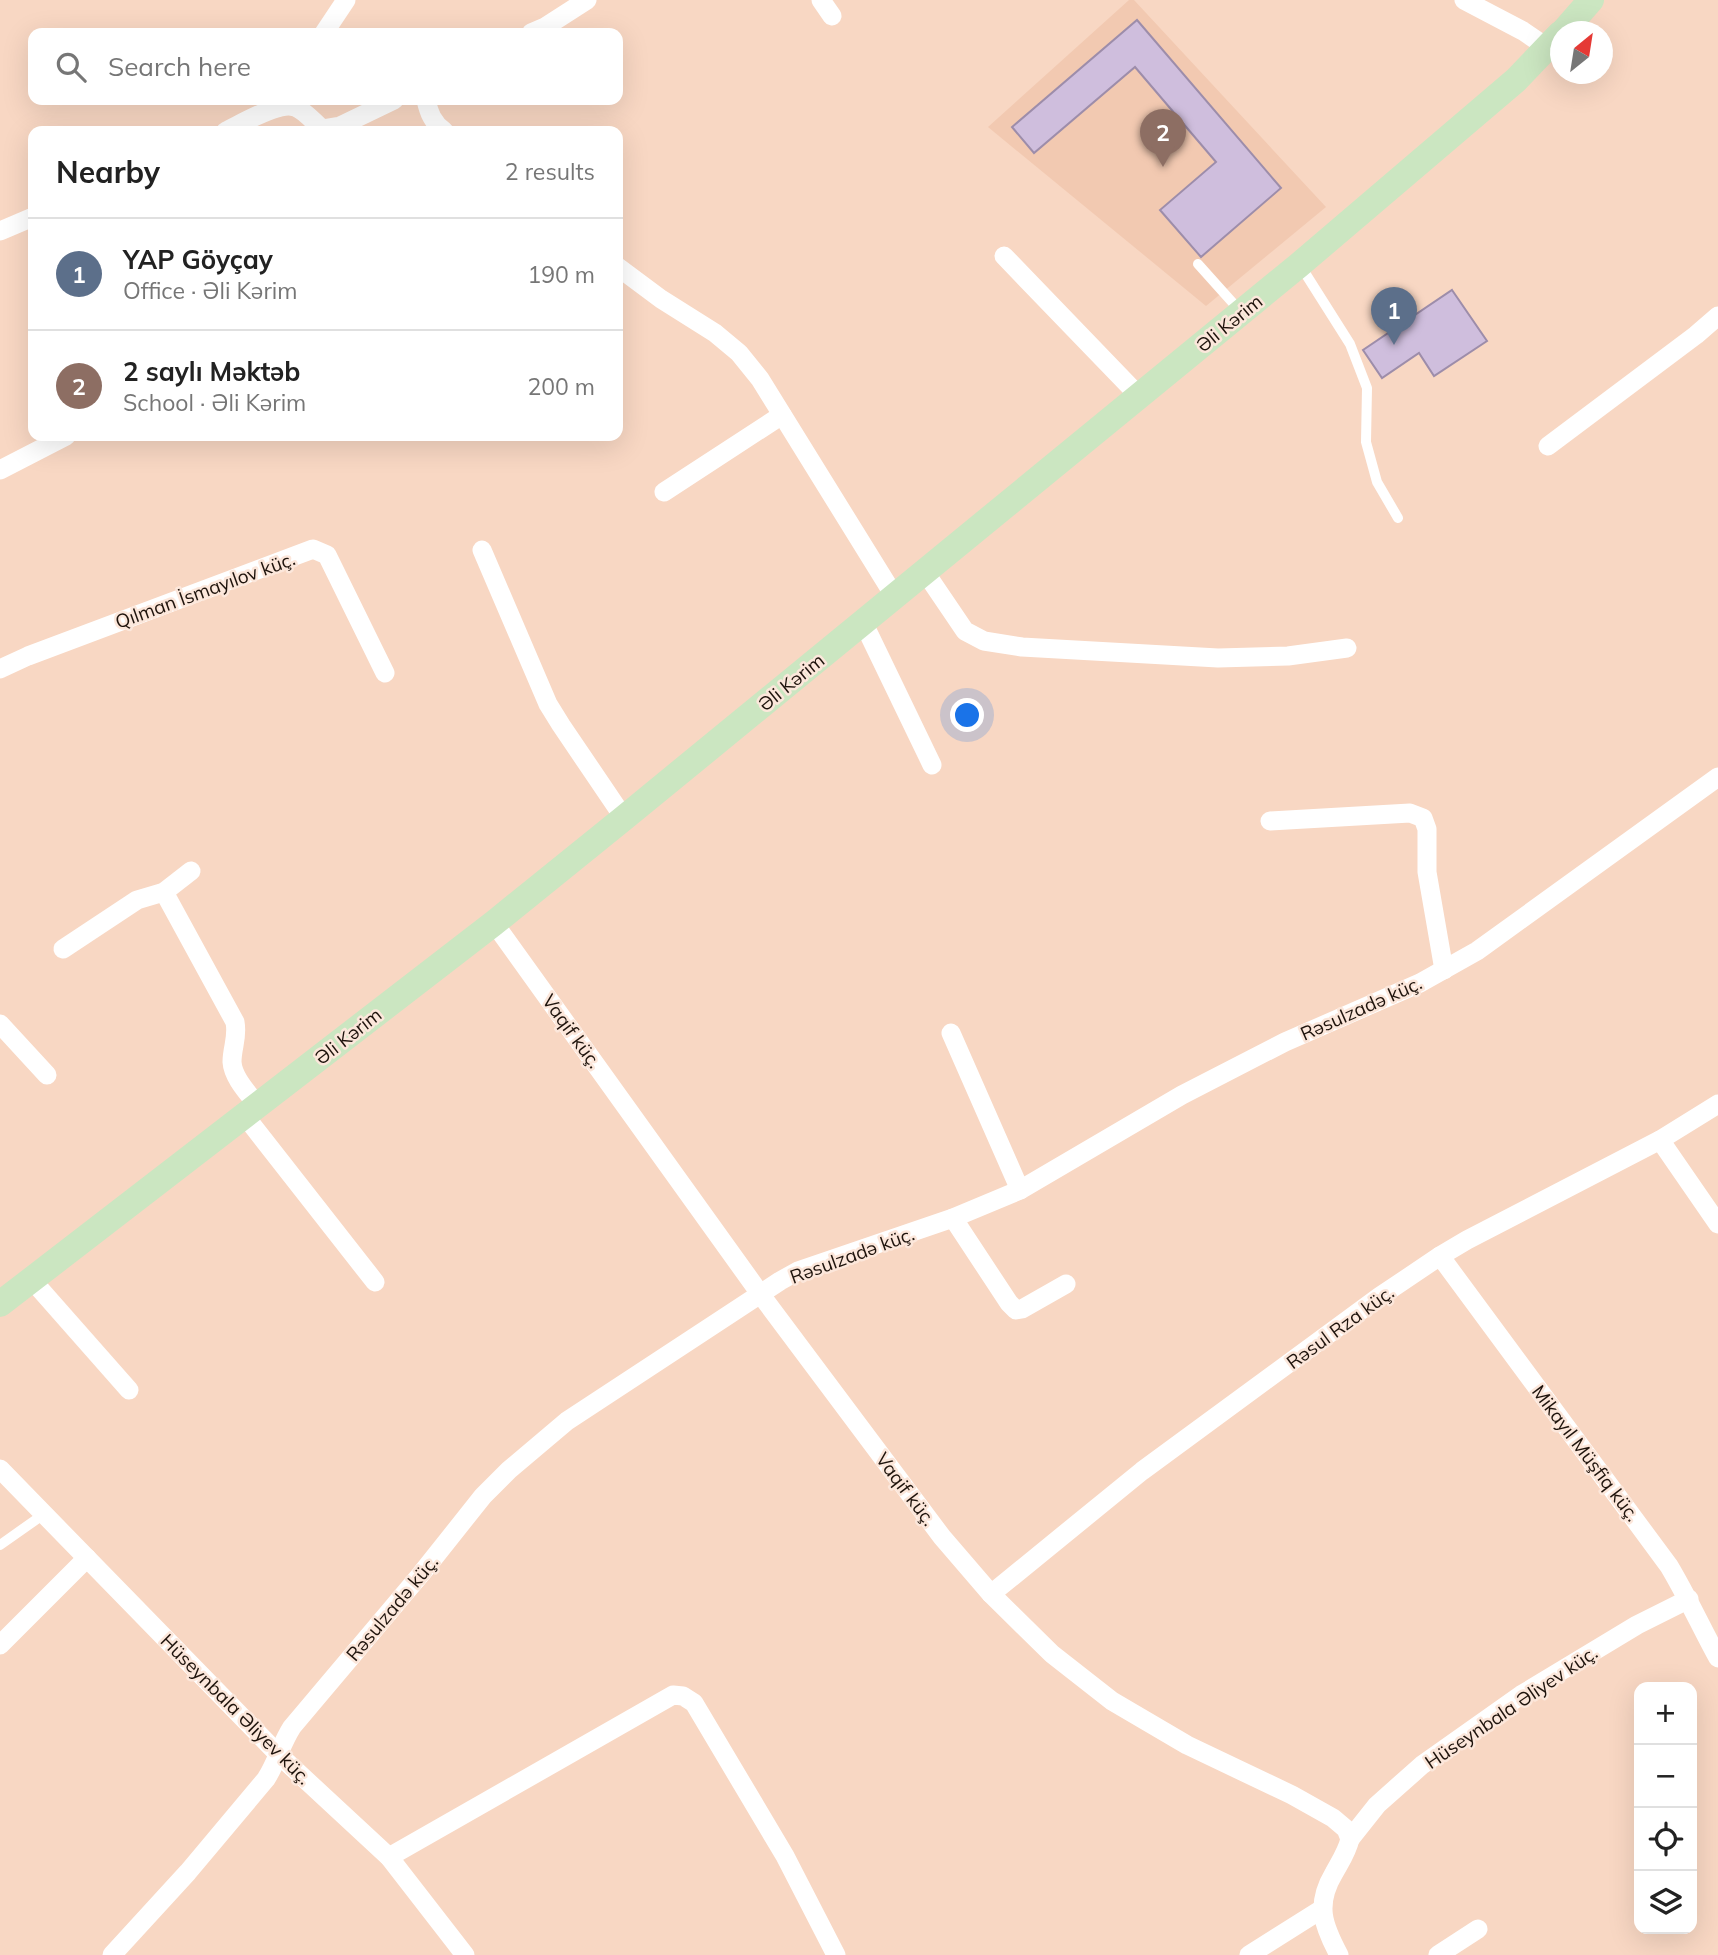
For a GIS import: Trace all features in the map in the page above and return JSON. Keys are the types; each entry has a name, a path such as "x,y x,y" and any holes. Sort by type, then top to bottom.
{"main road":[{"name":"Əli Kərim","path":"1572,21 1591,0"},
{"name":"Əli Kərim","path":"0,1304 494,923 624,818 1242,313 1516,80 1550,45"}],"street":[{"path":"327,28 346,0"},
{"path":"539,28 587,0"},
{"path":"1464,0 1523,30 1550,36"},
{"path":"236,126 256,116 292,105"},
{"path":"299,105 318,126"},
{"path":"340,126 384,105"},
{"path":"427,105 435,126"},
{"path":"1,228 28,219"},
{"path":"1004,256 1139,396"},
{"path":"623,271 661,299 715,333 739,353 760,379 895,597"},
{"path":"1548,446 1718,316"},
{"path":"664,492 782,415"},
{"path":"0,470 56,441"},
{"name":"Qılman İsmayılov küç.","path":"0,669 28,656 313,549 327,555 385,673"},
{"path":"482,550 548,704 624,818"},
{"path":"925,572 965,631 984,641 1022,647 1218,658 1288,656 1347,648"},
{"path":"863,622 932,765"},
{"name":"Rəsulzadə küç.","path":"112,1955 188,1872 266,1779 292,1727 483,1496 509,1470 568,1421 798,1271 953,1219 1020,1190 1182,1095 1285,1042 1444,970 1477,951 1718,777"},
{"path":"1270,821 1410,813 1423,818 1427,829 1427,872 1444,970"},
{"path":"63,949 136,900 164,892 191,871"},
{"path":"164,892 235,1022 237,1033 232,1063 252,1111 375,1282"},
{"name":"Vaqif küç.","path":"494,923 761,1295 942,1537 990,1594 1052,1654 1112,1701 1187,1745 1292,1795 1333,1818 1346,1829 1350,1839"},
{"path":"0,1024 47,1075"},
{"path":"951,1033 1020,1190"},
{"name":"Rəsul Rza küç.","path":"990,1594 1142,1472 1379,1297 1467,1240 1660,1140 1718,1104"},
{"path":"1660,1140 1718,1224"},
{"path":"953,1219 1016,1310 1066,1284"},
{"name":"Mikayıl Müşfiq küç.","path":"1440,1256 1670,1566 1718,1658"},
{"path":"32,1280 129,1390"},
{"name":"Hüseynbala Əliyev küç.","path":"0,1469 279,1755 389,1857 465,1955"},
{"path":"0,1645 87,1558"},
{"name":"Hüseynbala Əliyev küç.","path":"1350,1839 1377,1805 1422,1765 1533,1688 1637,1625 1689,1599"},
{"path":"389,1857 673,1695 683,1696 694,1703 785,1856 836,1955"},
{"path":"1339,1955 1327,1929 1322,1909 1323,1897 1348,1850 1350,1839"},
{"path":"1249,1955 1322,1909"},
{"path":"1438,1955 1478,1929"}],"lane":[{"path":"1198,264 1242,313"},
{"path":"1299,265 1350,344 1367,388 1366,442 1377,482 1398,518"},
{"path":"0,1545 44,1514"}],"shaded area":[{"path":"1129,0 1134,0 1326,207 1206,306 988,127"}],"building":[{"path":"1137,20 1281,188 1201,257 1160,210 1216,162 1135,67 1034,153 1012,127"},
{"path":"1452,290 1487,341 1434,376 1419,353 1382,378 1363,350"}],"place":[{"name":"2 saylı Məktəb","path":"1163,167"},
{"name":"YAP Göyçay","path":"1394,345"}]}
